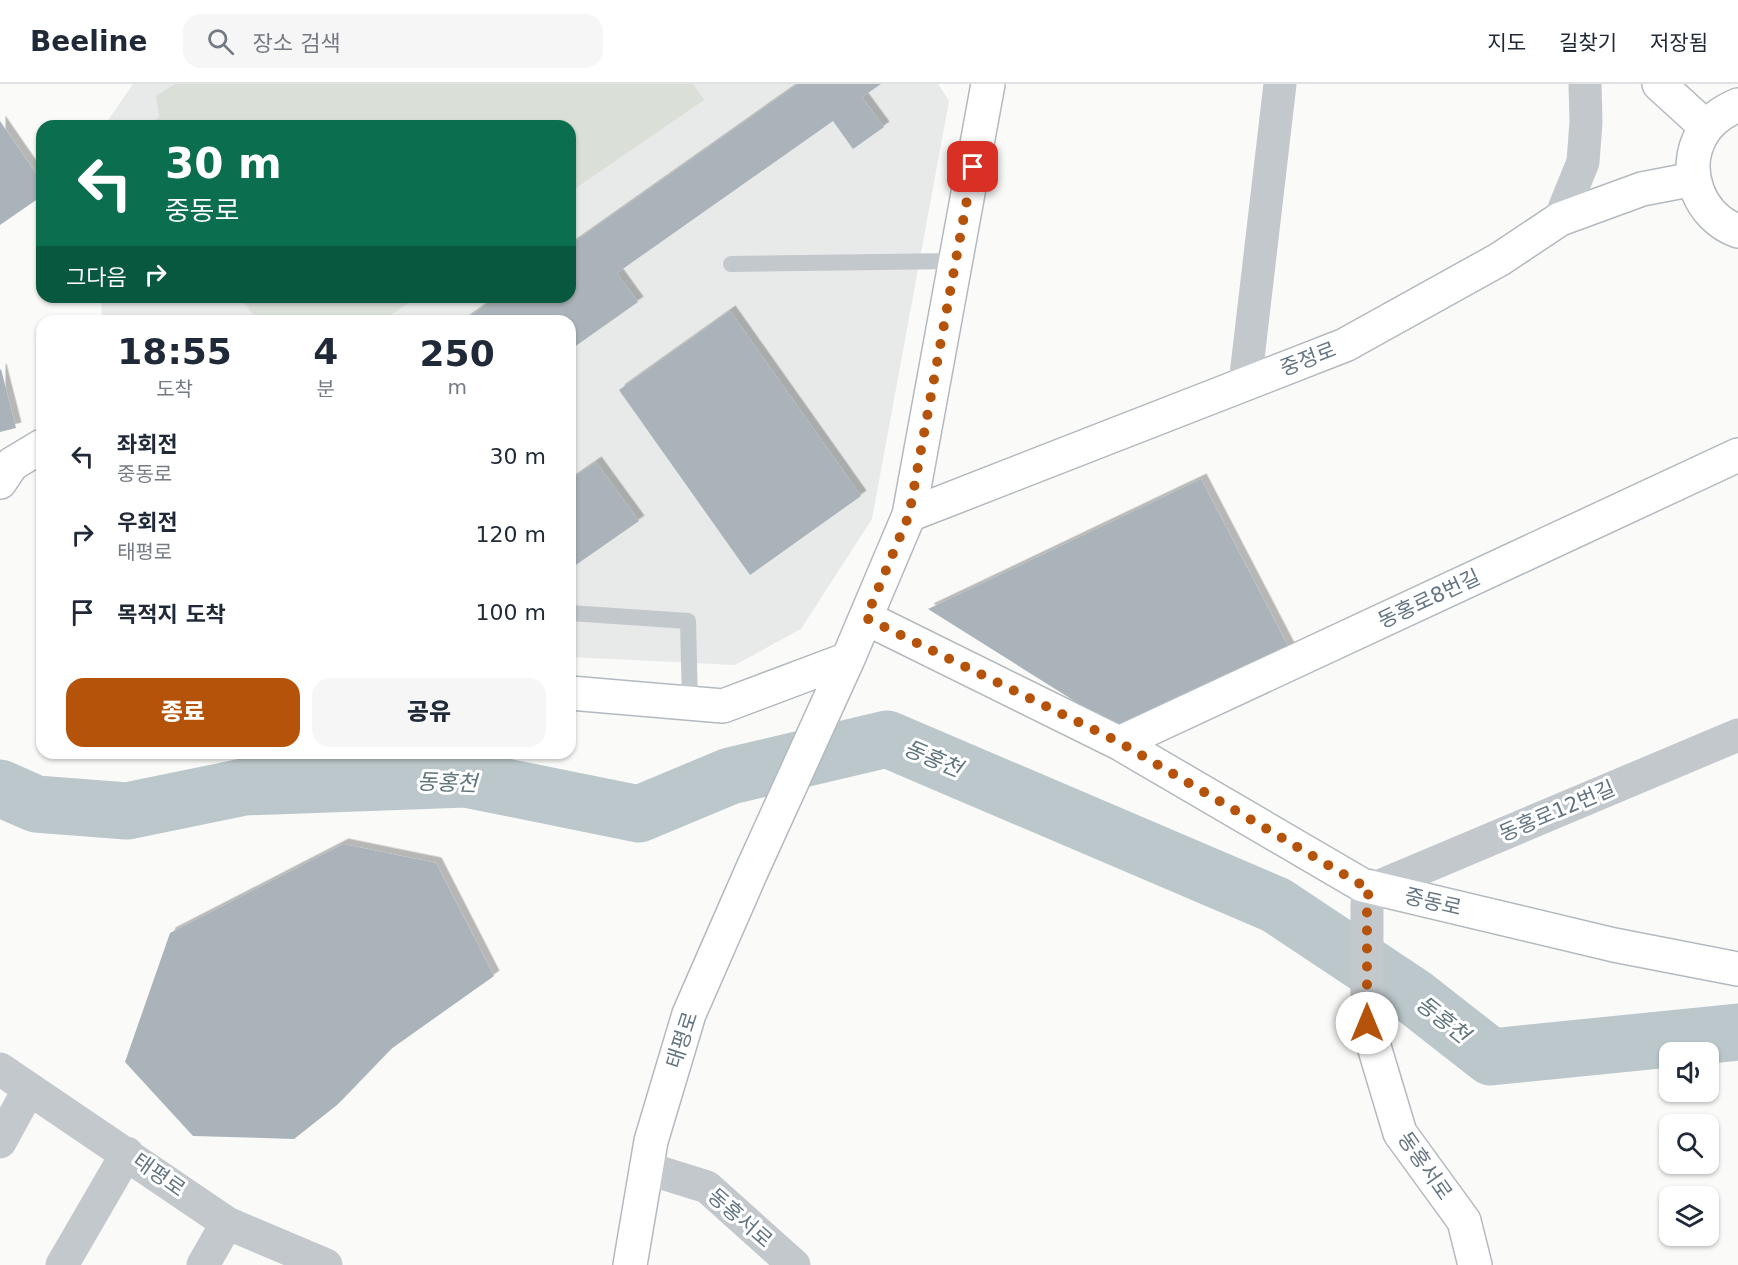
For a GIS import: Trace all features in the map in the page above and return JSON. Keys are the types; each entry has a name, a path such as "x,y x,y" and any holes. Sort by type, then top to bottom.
{"main road":[{"path":"576,694 723,706 844,667 909,515 988,84"},
{"path":"1659,84 1707,128"},
{"path":"1738,105 1721,114 1707,128 1696,148 1694,179 1696,190 1707,210 1724,224 1738,231"},
{"name":"중정로","path":"909,515 1345,345 1500,259 1560,219 1642,189 1694,179"},
{"path":"0,482 12,464 36,450"},
{"name":"동홍로8번길","path":"1119,742 1738,455"},
{"name":"중동로","path":"866,618 1119,742 1362,885 1614,945 1738,969"},
{"name":"태평로","path":"630,1265 651,1141 689,1014 844,667"},
{"name":"동홍서로","path":"1367,1023 1400,1133 1464,1221 1475,1265"}],"street":[{"path":"1245,384 1280,84"},
{"path":"1560,219 1583,162 1586,122 1585,84"},
{"name":"동홍로12번길","path":"1372,887 1738,735"},
{"name":"동홍서로","path":"1367,1023 1367,905 1372,887"},
{"name":"태평로","path":"0,1069 227,1223 326,1265"},
{"path":"0,1142 29,1089"},
{"path":"62,1265 127,1154"},
{"name":"동홍서로","path":"646,1168 707,1187 794,1265"},
{"path":"203,1265 227,1223"}],"lane":[{"path":"731,264 956,261"},
{"path":"576,613 688,621 690,703"}],"shaded area":[{"path":"133,84 938,84 949,101 872,519 801,629 735,665 576,657 576,315 102,315 101,303 576,303 576,120 108,120"},
{"path":"175,84 693,84 704,100 576,188 576,120 155,120 159,117 156,96"},
{"path":"244,303 408,303 391,315 253,315"}],"building":[{"path":"798,84 881,84 862,97 884,127 853,149 833,121 617,273 638,302 576,346 576,315 472,315 488,303 576,303 576,241"},
{"path":"0,121 36,173 36,200 0,225"},
{"path":"730,311 861,496 750,575 619,390"},
{"path":"0,370 16,428 0,432"},
{"path":"596,462 639,521 576,565 576,476"},
{"path":"1201,479 1289,648 1119,729 928,609"},
{"path":"343,844 436,863 494,976 391,1049 337,1105 294,1139 193,1136 125,1062 170,933"}],"waterway":[{"name":"동홍천","path":"0,788 36,804 127,811 244,787 466,779 639,814 730,776 887,739 1276,905 1413,996 1491,1057 1738,1032"}],"route":[{"path":"973,167 909,515 866,618 1119,742 1369,887 1367,1023"}]}
